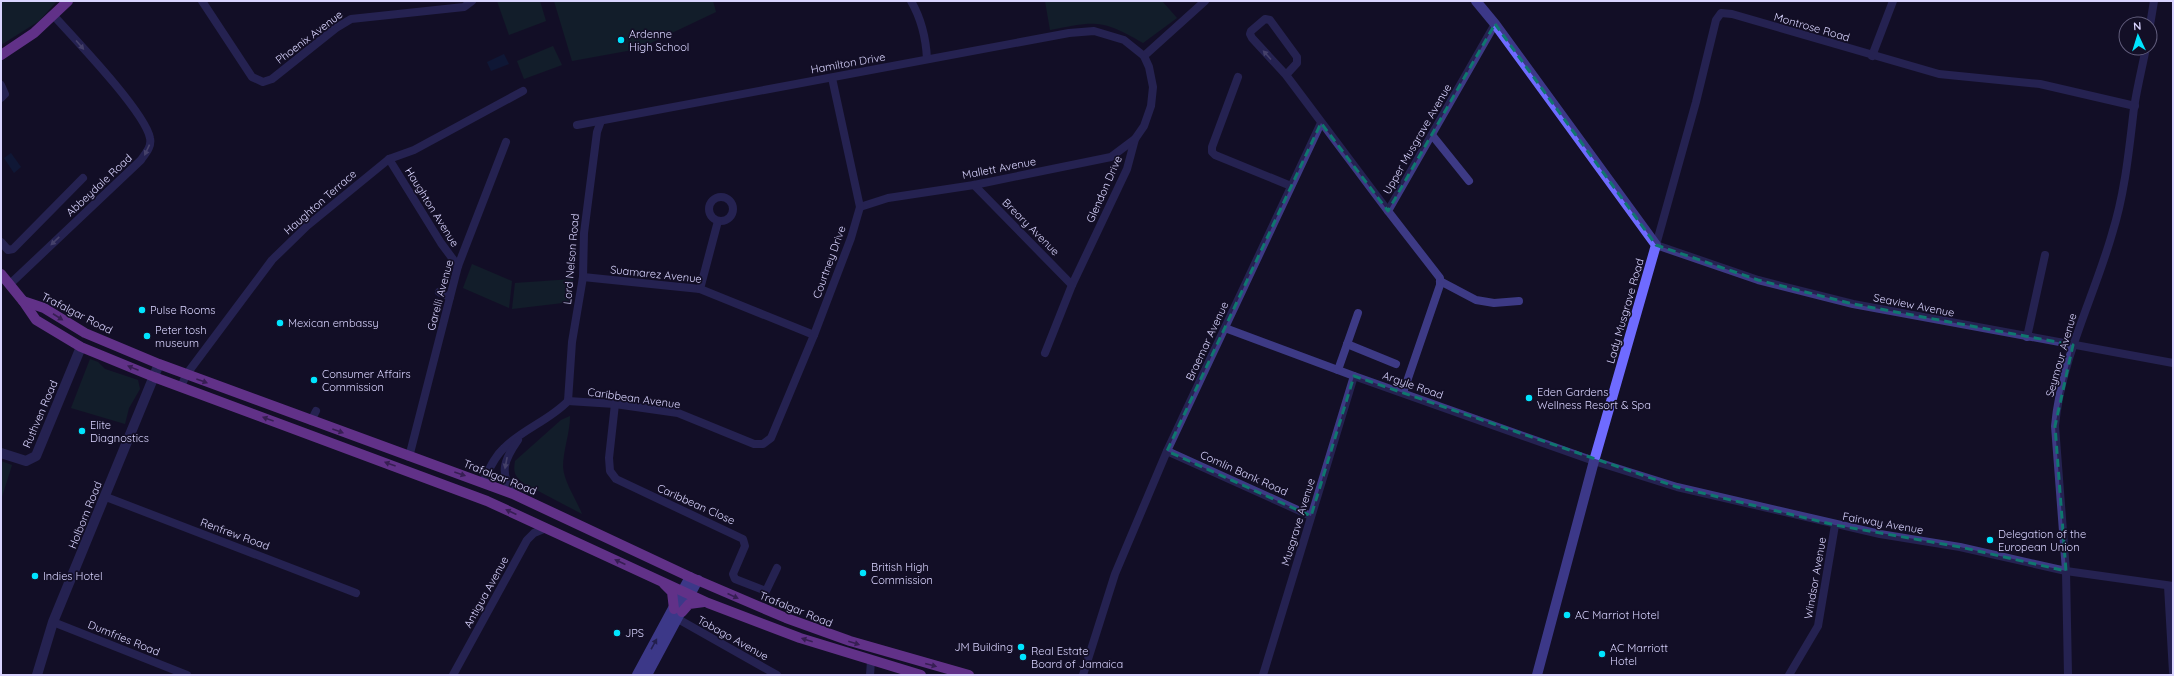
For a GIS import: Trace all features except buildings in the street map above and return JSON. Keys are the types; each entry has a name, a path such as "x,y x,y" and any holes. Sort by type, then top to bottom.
{"main road":[{"path":"1,55 34,33 54,16 68,1"},
{"path":"1476,1 1496,24 1656,245"},
{"name":"Lady Musgrave Road","path":"1537,675 1594,461 1656,245"},
{"name":"Trafalgar Road","path":"1,274 36,320 81,347 154,377 486,501 708,603 800,638 871,661 921,675"},
{"name":"Trafalgar Road","path":"23,301 44,308 85,333 186,375 513,494 694,579 823,633 969,675"},
{"path":"483,482 486,501"},
{"path":"655,578 672,592 678,613"},
{"path":"647,675 694,579"},
{"path":"637,675 678,613 689,604 695,602 708,603"}],"street":[{"name":"Phoenix Avenue","path":"202,1 252,77 263,82 272,78 336,28 351,19 464,7 472,1"},
{"path":"911,1 920,17 926,43 927,59"},
{"path":"1144,56 1205,1"},
{"path":"1872,56 1893,1"},
{"path":"2151,16 2154,1"},
{"name":"Montrose Road","path":"1656,245 1696,102 1716,20 1721,13 1732,14 1872,56 1939,74 2040,84 2135,106"},
{"name":"Abbeydale Road","path":"10,284 141,160 150,142 145,126 122,94 54,16"},
{"path":"1286,75 1297,63 1297,57 1270,20 1266,19 1250,34 1286,75 1388,210"},
{"name":"Upper Musgrave Avenue","path":"1440,281 1436,271 1388,210 1496,24"},
{"name":"Hamilton Drive","path":"576,124 601,121 1069,33 1094,31 1124,40 1144,56"},
{"name":"Glendon Drive","path":"1045,352 1072,285 1127,169 1135,139 1144,126 1151,106 1153,87 1149,68 1144,56"},
{"name":"Seymour Avenue","path":"2068,675 2066,571 2055,426 2056,414 2073,345 2113,233 2127,165 2135,106 2144,56"},
{"path":"1238,77 1212,147 1212,152 1215,155 1292,186"},
{"name":"Courtney Drive","path":"763,444 771,438 814,334 851,238 860,206 832,78"},
{"path":"1,85 5,94 1,98"},
{"name":"Haughton Terrace","path":"181,387 186,375 272,260 307,226 389,159 414,150 523,91"},
{"name":"Lord Nelson Road","path":"568,401 572,342 583,276 584,233 597,132 601,121"},
{"name":"Braemar Avenue","path":"1083,675 1115,574 1167,451 1321,123"},
{"path":"1432,135 1469,181"},
{"name":"Mallett Avenue","path":"860,206 888,198 974,185 1111,157 1135,139"},
{"name":"Garelli Avenue","path":"409,457 458,266 506,142"},
{"name":"Haughton Avenue","path":"389,159 441,243 458,266"},
{"path":"1,242 8,250 13,248 83,178"},
{"name":"Breary Avenue","path":"974,185 1072,285"},
{"path":"700,289 718,221"},
{"name":"Seaview Avenue","path":"1656,245 1758,280 1853,304 2173,363"},
{"path":"2027,337 2045,255"},
{"name":"Suamarez Avenue","path":"583,276 700,289 814,334"},
{"path":"1403,393 1440,281 1476,300 1494,303 1519,301"},
{"path":"439,292 450,297"},
{"path":"1338,370 1358,313"},
{"name":"Argyle Road","path":"1225,328 1354,376 1594,461"},
{"path":"1347,344 1396,364"},
{"name":"Ruthven Road","path":"1,453 26,461 36,456 81,347"},
{"name":"Holborn Road","path":"37,675 54,622 159,364"},
{"name":"Musgrave Avenue","path":"1263,675 1354,376"},
{"path":"483,482 491,465 503,448 560,410 568,401"},
{"name":"Caribbean Avenue","path":"568,401 615,404 678,413 745,441 763,444"},
{"name":"Caribbean Close","path":"615,404 609,458 610,471 616,479 743,539 745,546 733,574 735,579 766,591 777,568"},
{"path":"311,421 316,411"},
{"path":"513,494 507,484 505,460 522,434"},
{"name":"Comlin Bank Road","path":"1167,451 1311,516"},
{"name":"Fairway Avenue","path":"1594,461 1677,487 1835,525 1960,548 2066,571 2170,586"},
{"name":"Renfrew Road","path":"106,497 356,593"},
{"name":"Windsor Avenue","path":"1790,675 1815,633 1819,622 1835,525"},
{"name":"Antigua Avenue","path":"453,675 527,540 534,533 546,528"},
{"path":"2170,586 2172,672"},
{"name":"Tobago Avenue","path":"678,613 777,675"},
{"name":"Dumfries Road","path":"54,622 187,675"},
{"path":"870,675 871,661"}],"highlighted area":[{"path":"1495,24 1656,245 1758,280 1853,304 2073,345 2055,426 2066,571 1960,547 1835,525 1677,487 1354,376 1311,516 1167,451 1321,123 1388,211"}],"green space":[{"path":"1,1 57,1 39,21 1,45"},
{"path":"497,1 540,1 546,21 509,35"},
{"path":"554,1 713,1 716,12 638,49 572,61"},
{"path":"1045,1 1162,1 1177,18 1143,43 1118,30 1098,24 1078,25 1050,30"},
{"path":"553,46 562,65 524,79 517,61"},
{"path":"472,264 512,281 509,308 463,288"},
{"path":"573,279 571,302 512,309 515,283"},
{"path":"90,359 98,362 105,369 138,380 140,389 129,408 125,424 71,408"},
{"path":"570,416 563,467 568,485 582,514 525,484 517,477 514,469 515,461 561,420"},
{"path":"1,461 12,465 1,500"}],"water":[{"path":"504,54 509,64 491,71 487,62"},
{"path":"11,153 21,167 14,173 4,158"}],"place":[{"name":"Ardenne High School","path":"621,40"},
{"name":"Pulse Rooms","path":"142,310"},
{"name":"Mexican embassy","path":"280,323"},
{"name":"Peter tosh museum","path":"147,336"},
{"name":"Consumer Affairs Commission","path":"314,380"},
{"name":"Eden Gardens Wellness Resort & Spa","path":"1529,398"},
{"name":"Elite Diagnostics","path":"82,431"},
{"name":"Delegation of the European Union","path":"1990,540"},
{"name":"British High Commission","path":"863,573"},
{"name":"Indies Hotel","path":"35,576"},
{"name":"AC Marriot Hotel","path":"1567,615"},
{"name":"JPS","path":"617,633"},
{"name":"JM Building","path":"1021,647"},
{"name":"AC Marriott Hotel","path":"1602,654"},
{"name":"Real Estate Board of Jamaica","path":"1023,657"}]}
